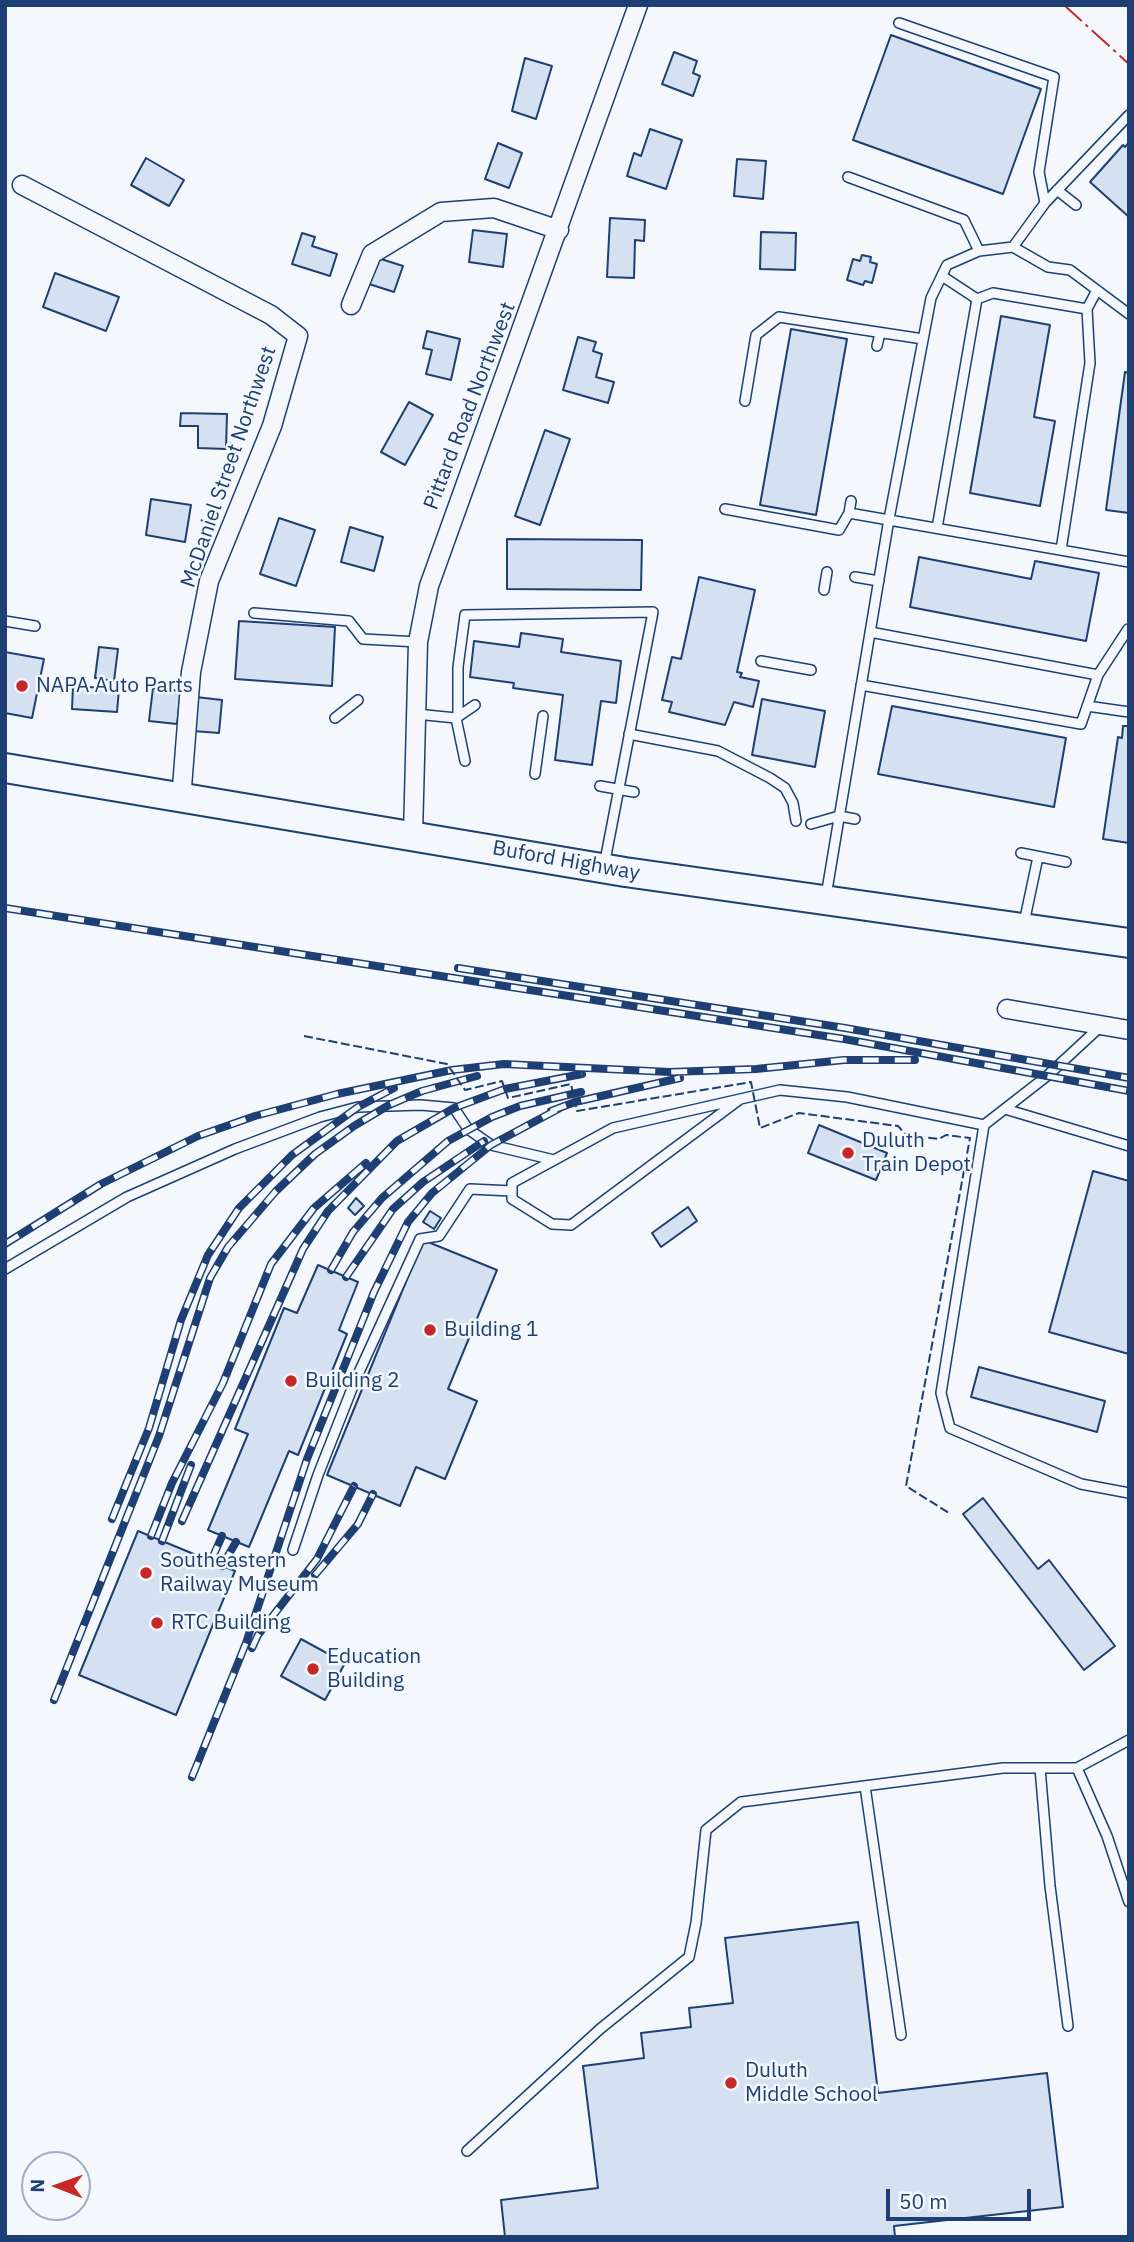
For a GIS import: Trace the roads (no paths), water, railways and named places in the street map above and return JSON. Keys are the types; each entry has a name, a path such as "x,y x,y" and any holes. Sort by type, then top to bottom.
{"main road":[{"name":"Buford Highway","path":"5,768 181,800 413,835 604,868 1129,943"}],"street":[{"name":"Pittard Road Northwest","path":"413,835 418,642 433,573 638,5"},
{"name":"McDaniel Street Northwest","path":"22,185 271,315 298,336 272,426 209,582 191,672 181,800"},
{"path":"351,305 372,254 441,212 494,208 559,230"},
{"path":"1007,1009 1129,1030"}],"lane":[{"path":"899,23 1054,76 1039,172 1045,203"},
{"path":"1013,247 1045,203 1129,116"},
{"path":"848,177 964,220 979,251"},
{"path":"1057,190 1076,205"},
{"path":"825,901 878,581 923,339 931,298 947,265 979,251 1013,247 1048,267 1070,270 1129,314"},
{"path":"942,276 977,299"},
{"path":"1061,550 1090,363 1087,309 1097,290"},
{"path":"977,299 993,293 1087,309"},
{"path":"937,528 977,299"},
{"path":"744,401 756,335 779,317 923,339"},
{"path":"877,346 880,332"},
{"path":"725,509 839,530 849,513 851,501"},
{"path":"849,513 1129,562"},
{"path":"824,590 827,572"},
{"path":"855,577 878,581"},
{"path":"465,761 457,718 458,667 465,615 653,612 604,868"},
{"path":"254,613 349,621 363,639 418,642"},
{"path":"5,621 36,626"},
{"path":"861,685 1081,723 1098,675 1128,626"},
{"path":"870,632 1098,675"},
{"path":"761,661 811,670"},
{"path":"335,718 358,700"},
{"path":"416,714 457,718 475,705"},
{"path":"1087,706 1129,712"},
{"path":"535,774 543,716"},
{"path":"629,734 718,751 770,778 785,788 793,803 796,821"},
{"path":"600,786 634,792"},
{"path":"811,824 839,816 855,819"},
{"path":"1021,853 1066,862"},
{"path":"1024,928 1038,857"},
{"path":"1103,1024 984,1125 941,1393 950,1428 1081,1484 1129,1493"},
{"path":"739,1100 571,1225 552,1224 512,1199 512,1183 613,1128 780,1090 847,1097 984,1125"},
{"path":"5,1269 127,1197 236,1149 320,1117 358,1107 421,1105 454,1108 468,1129 491,1145 554,1160"},
{"path":"1005,1109 1129,1146"},
{"path":"293,1550 318,1475 355,1381 420,1239 439,1236 470,1189 512,1191"},
{"path":"467,2151 600,2029 689,1957 696,1923 706,1830 741,1802 1003,1769 1077,1768 1129,1740"},
{"path":"1040,1768 1068,2026"},
{"path":"1077,1768 1107,1836 1129,1902"},
{"path":"865,1786 901,2035"}],"railway":[{"path":"5,908 844,1039 1129,1091"},
{"path":"458,968 845,1028 1129,1078"},
{"path":"5,1244 101,1184 198,1136 255,1116 337,1094 452,1070 504,1064 670,1072 756,1069 844,1060 915,1060"},
{"path":"182,1521 303,1249 328,1211 397,1141 454,1108 505,1089 582,1074"},
{"path":"54,1700 159,1436 210,1278 228,1247 276,1191 315,1154 354,1126 389,1105 422,1091 477,1076"},
{"path":"551,1111 575,1102 680,1078"},
{"path":"112,1519 149,1428 181,1320 208,1255 239,1208 292,1155 358,1107 394,1088"},
{"path":"331,1270 353,1232 382,1198 448,1141 492,1117 520,1106 581,1092"},
{"path":"192,1777 246,1643 307,1459 374,1292 408,1222 432,1193 491,1145 560,1108"},
{"path":"346,1277 393,1209 423,1182 484,1141"},
{"path":"151,1536 172,1483 223,1383 271,1264 314,1208 366,1163"},
{"path":"162,1541 191,1465"},
{"path":"252,1648 258,1635 317,1559 354,1486"},
{"path":"315,1575 358,1524 373,1494"},
{"path":"211,1561 222,1536"},
{"path":"222,1566 236,1542"}],"place":[{"name":"NAPA Auto Parts","path":"22,686"},
{"name":"Duluth Train Depot","path":"848,1153"},
{"name":"Building 1","path":"430,1330"},
{"name":"Building 2","path":"291,1381"},
{"name":"Southeastern Railway Museum","path":"146,1573"},
{"name":"RTC Building","path":"157,1623"},
{"name":"Education Building","path":"313,1669"},
{"name":"Duluth Middle School","path":"731,2083"}]}
